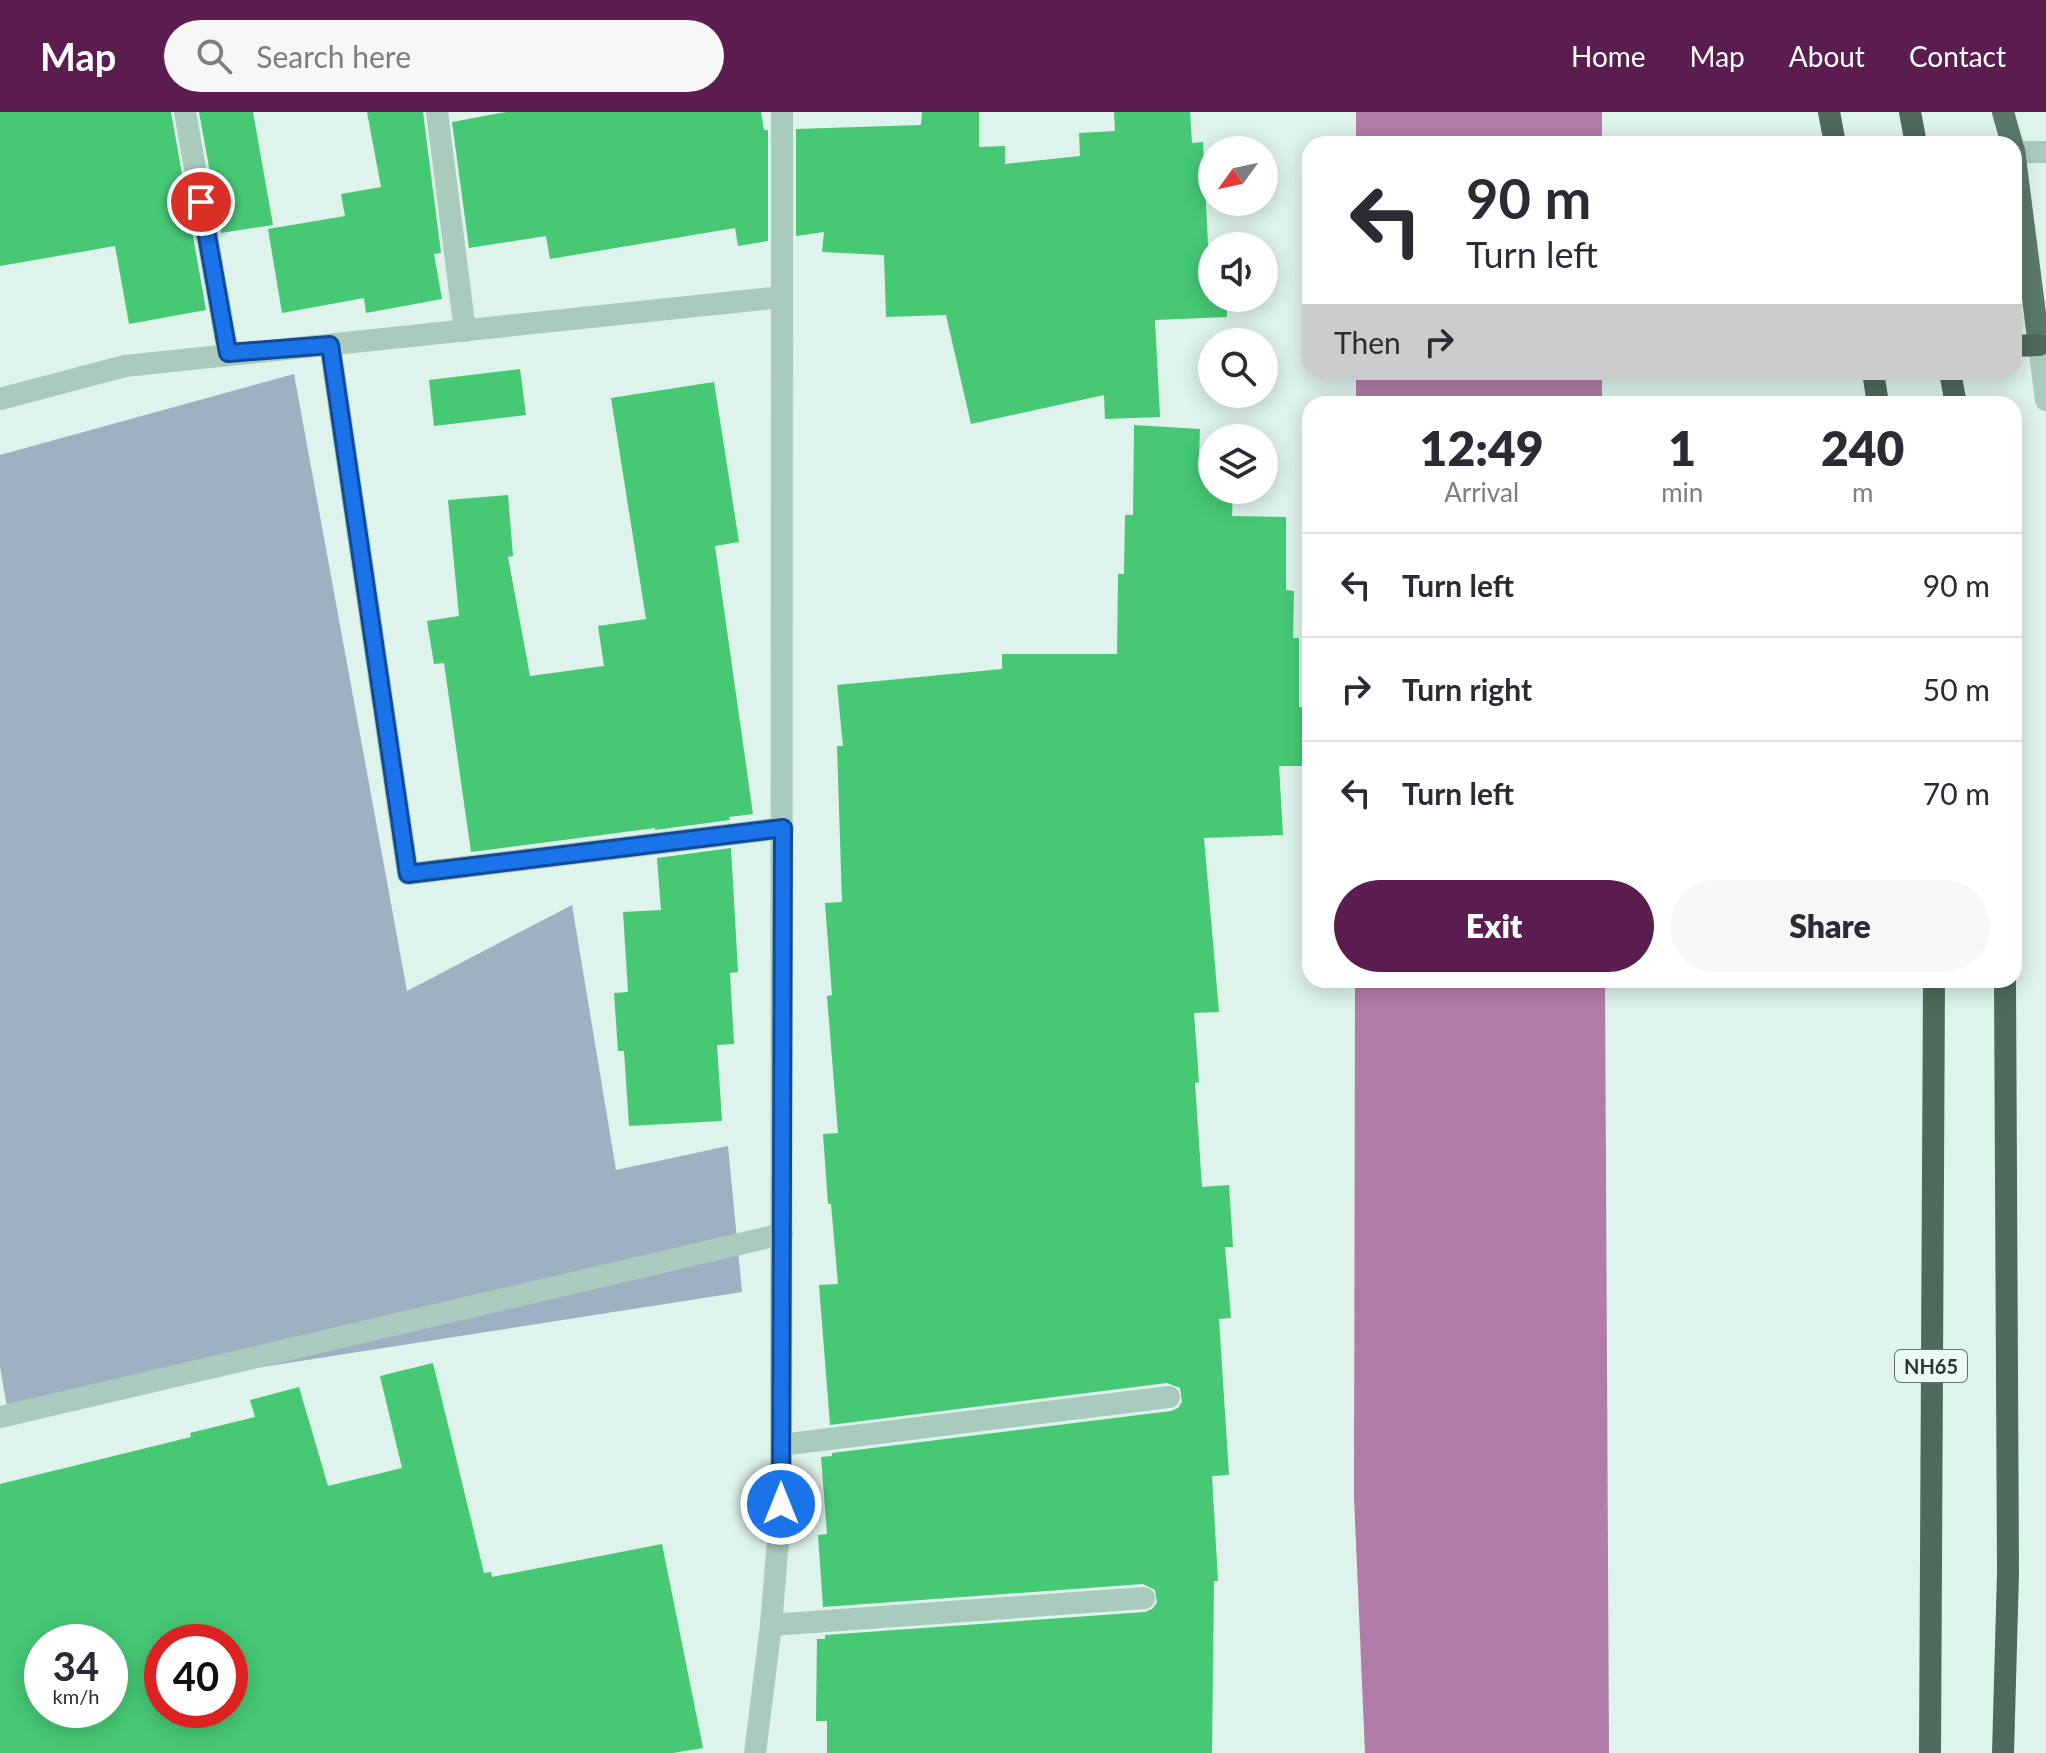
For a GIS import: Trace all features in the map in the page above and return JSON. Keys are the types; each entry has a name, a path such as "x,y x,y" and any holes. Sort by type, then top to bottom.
{"highway":[{"path":"1829,112 1834,136"},
{"path":"1910,112 1914,136"},
{"path":"2022,346 2039,345"},
{"name":"NH65","path":"1930,1753 1934,988"},
{"path":"2003,1753 2008,1573 2005,988"}],"main road":[{"path":"2003,112 2010,136"},
{"path":"2022,213 2039,345"}],"street":[{"path":"185,112 228,353"},
{"path":"437,112 465,331"},
{"path":"755,1753 771,1625 781,1504 782,112"},
{"path":"2022,151 2046,152"},
{"path":"0,399 125,366 782,297"},
{"path":"330,345 408,874 783,828"},
{"path":"2039,345 2046,400"},
{"path":"0,1417 782,1234"},
{"path":"781,1445 1169,1397"},
{"path":"771,1625 1144,1598"}],"shaded area":[{"path":"1356,112 1602,112 1602,136 1356,136"},
{"path":"294,374 407,991 572,905 616,1170 728,1146 742,1292 7,1407 0,1367 0,455"},
{"path":"1356,380 1602,380 1602,396 1356,396"},
{"path":"1355,988 1605,988 1609,1753 1365,1753 1354,1497"}],"building":[{"path":"0,112 171,112 206,310 129,324 115,246 0,266"},
{"path":"199,112 253,112 273,225 221,233"},
{"path":"367,112 423,112 441,253 434,254 442,299 366,313 364,298 282,313 268,229 345,216 341,194 381,187"},
{"path":"506,112 761,112 764,130 768,130 768,241 738,246 735,228 550,259 546,236 469,248 452,122"},
{"path":"922,112 979,112 979,147 1005,146 1005,164 1080,156 1079,133 1115,131 1114,112 1190,112 1192,143 1198,142 1198,216 1207,216 1207,232 1198,232 1198,312 1227,312 1227,317 1155,320 1160,417 1105,419 1104,395 971,424 946,315 886,317 884,255 822,252 824,232 796,236 796,129 921,125"},
{"path":"520,369 526,415 434,426 429,380"},
{"path":"714,382 739,542 715,546 753,814 729,817 730,820 471,852 444,663 434,664 427,621 459,616 448,500 508,495 513,556 508,557 530,676 604,666 598,626 646,619 611,398"},
{"path":"1134,425 1198,429 1198,504 1232,504 1232,516 1286,517 1286,590 1294,591 1293,638 1299,638 1302,766 1279,766 1283,835 1204,838 1219,1012 1194,1013 1202,1187 1229,1185 1233,1247 1225,1247 1231,1318 1219,1319 1229,1475 1212,1476 1218,1581 1214,1581 1212,1753 827,1753 827,1721 816,1721 817,1639 825,1639 825,1635 1145,1612 1157,1603 1155,1590 1143,1584 823,1607 818,1535 827,1534 821,1457 832,1456 832,1453 1171,1411 1182,1402 1180,1388 1167,1383 830,1425 819,1285 838,1284 823,1134 838,1133 827,996 832,995 825,903 842,902 837,746 843,746 837,685 1002,669 1002,654 1117,654 1118,574 1124,574 1125,515 1133,515"},
{"path":"731,848 738,972 730,973 734,1044 717,1045 722,1121 629,1126 624,1051 618,1051 614,993 628,992 623,912 661,910 657,858"},
{"path":"433,1363 484,1573 491,1572 492,1577 662,1544 703,1748 673,1753 0,1753 0,1484 191,1437 190,1433 255,1417 250,1400 299,1387 328,1486 402,1468 380,1376"}],"route":[{"path":"201,202 228,353 330,345 408,874 783,828 781,1504"}]}
